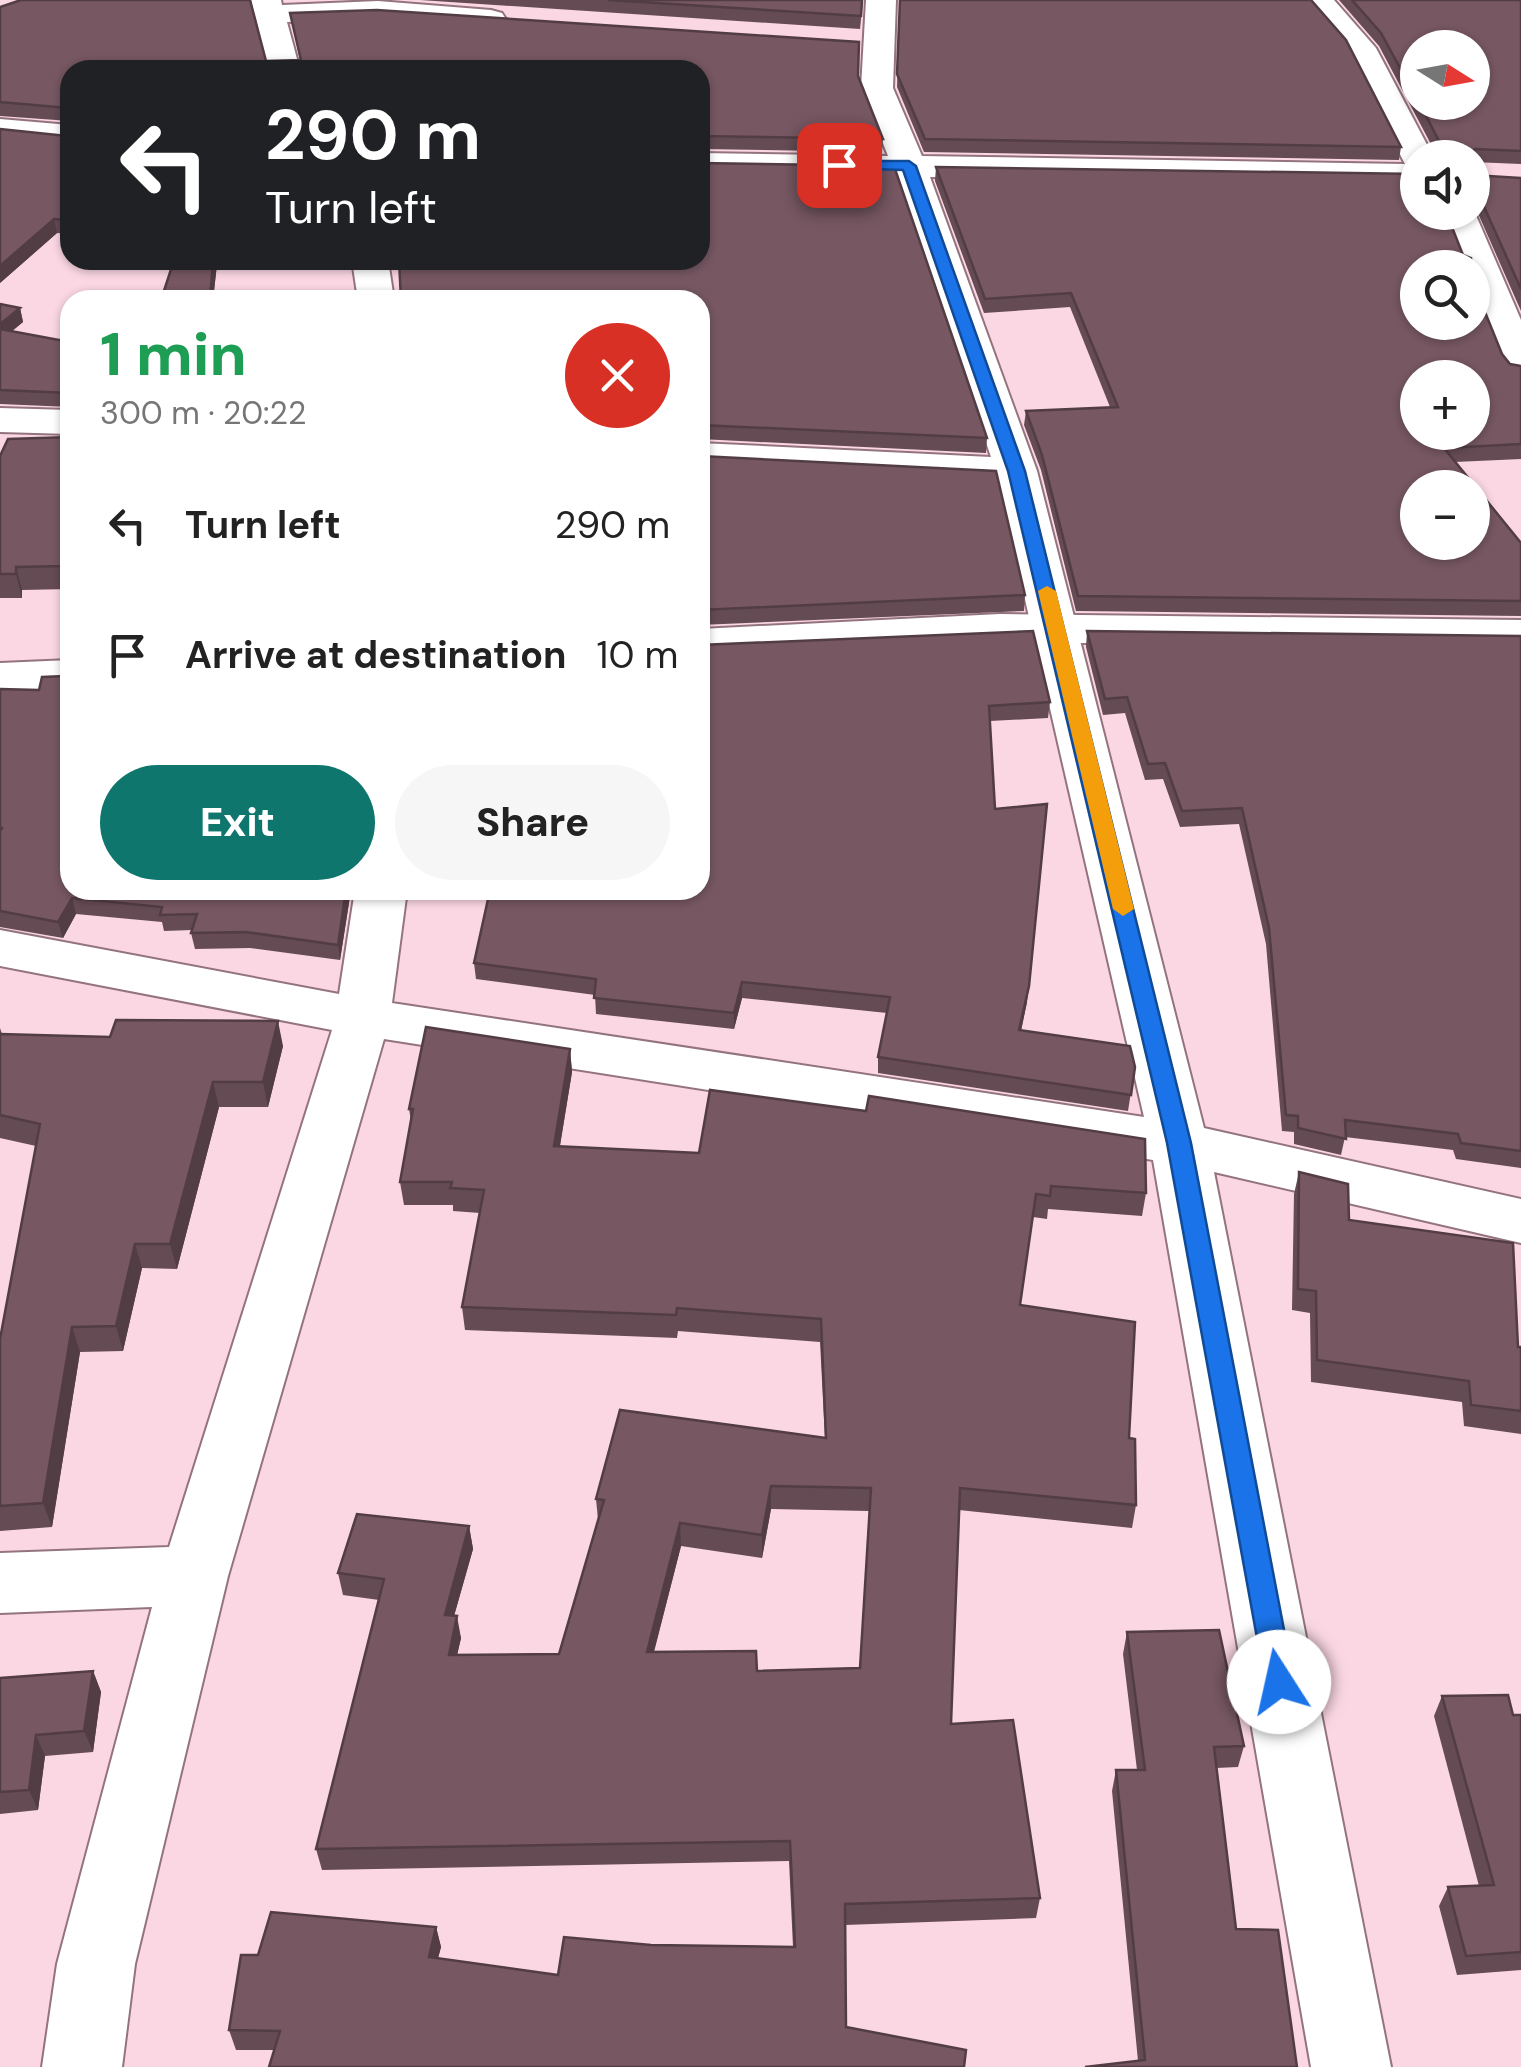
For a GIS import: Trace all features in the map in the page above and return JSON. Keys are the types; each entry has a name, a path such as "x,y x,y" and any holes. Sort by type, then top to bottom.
{"street":[{"path":"1318,0 1361,48 1409,140"},
{"path":"281,60 268,7 378,10 516,21"},
{"path":"867,28 877,88 909,166 1016,471 1179,1143 1351,2067"},
{"path":"0,130 60,134"},
{"path":"710,164 1400,174"},
{"path":"1466,230 1521,367"},
{"path":"0,420 60,422"},
{"path":"710,456 1016,471"},
{"path":"710,642 1000,628 1521,634"},
{"path":"0,677 60,674"},
{"path":"82,2067 96,1964 194,1576 363,1016 380,900"},
{"path":"0,948 363,1016 1179,1143 1521,1221"},
{"path":"0,1583 194,1576"}],"building":[{"path":"21,0 250,0 266,60 60,60 60,107 0,102 0,7"},
{"path":"608,0 862,0 861,16"},
{"path":"900,0 1311,0 1346,40 1400,147 925,139 897,74"},
{"path":"1352,0 1521,0 1521,151 1490,150 1490,140 1438,140 1428,120 1490,120 1490,30 1400,30 1400,68 1381,33"},
{"path":"377,10 859,42 858,76 883,139 710,136 710,60 301,60 290,13"},
{"path":"0,129 60,135 60,219 54,219 0,266"},
{"path":"710,163 894,166 987,438 710,425 710,290 400,290 400,270 710,270"},
{"path":"936,167 1400,174 1400,230 1453,230 1461,250 1400,250 1400,340 1490,340 1490,324 1502,354 1510,364 1521,366 1521,444 1490,446 1490,360 1400,360 1400,450 1446,450 1462,470 1400,470 1400,560 1490,560 1490,505 1521,543 1521,601 1078,596 1042,455 1026,411 1118,407 1071,293 985,299"},
{"path":"1490,176 1521,178 1521,289 1490,220"},
{"path":"171,270 212,270 211,290 164,290"},
{"path":"0,304 20,308 0,324"},
{"path":"0,329 60,340 60,393 0,390"},
{"path":"60,437 60,566 16,567 16,574 0,574 0,456 8,439"},
{"path":"710,457 996,471 1025,595 710,610"},
{"path":"1033,631 1050,702 989,706 995,809 1047,804 1029,986 1019,1030 1130,1046 1135,1067 1131,1095 878,1057 890,997 742,982 734,1013 594,998 596,979 474,963 488,900 710,900 710,645"},
{"path":"1087,631 1521,636 1521,1151 1461,1143 1458,1134 1345,1120 1346,1139 1298,1128 1298,1116 1286,1115 1269,928 1242,808 1182,811 1165,763 1148,764 1127,697 1105,699"},
{"path":"60,676 60,900 71,900 58,922 0,911 0,689 39,690 42,677"},
{"path":"92,900 345,900 338,945 246,932 191,933 197,914 160,915 162,907"},
{"path":"116,1020 278,1021 263,1082 213,1082 170,1244 135,1244 116,1326 72,1327 43,1503 0,1506 0,1339 40,1124 0,1115 0,1034 110,1037"},
{"path":"426,1027 570,1049 554,1146 699,1153 710,1090 866,1111 869,1096 1145,1139 1146,1193 1051,1186 1050,1196 1036,1194 1020,1305 1135,1322 1129,1438 1135,1439 1136,1505 960,1488 951,1724 1013,1720 1040,1898 845,1904 846,2027 966,2050 964,2067 269,2067 280,2031 229,2030 241,1955 258,1955 271,1912 436,1927 429,1957 558,1975 564,1937 651,1945 795,1947 790,1841 316,1849 384,1579 338,1573 357,1514 469,1526 445,1615 457,1616 449,1655 559,1654 604,1500 596,1499 620,1410 826,1438 821,1319 677,1308 676,1315 462,1307 484,1190 450,1188 452,1182 400,1182 413,1109 409,1109","holes":["771,1486 871,1488 860,1668 757,1671 756,1651 647,1652 680,1523 762,1535"]},
{"path":"1299,1172 1348,1184 1349,1220 1513,1243 1521,1347 1521,1411 1471,1405 1469,1381 1317,1360 1316,1291 1298,1289"},
{"path":"1219,1630 1244,1746 1214,1747 1236,1929 1278,1930 1297,2067 1085,2067 1145,2060 1116,1770 1145,1770 1127,1632"},
{"path":"93,1671 84,1731 36,1735 29,1790 0,1792 0,1678"},
{"path":"1508,1695 1513,1715 1521,1715 1521,1952 1466,1956 1448,1887 1494,1885 1442,1696"}],"slow traffic":[{"path":"1047,591 1123,909"}],"route":[{"path":"839,165 909,166 1016,471 1179,1143 1279,1682"}]}
